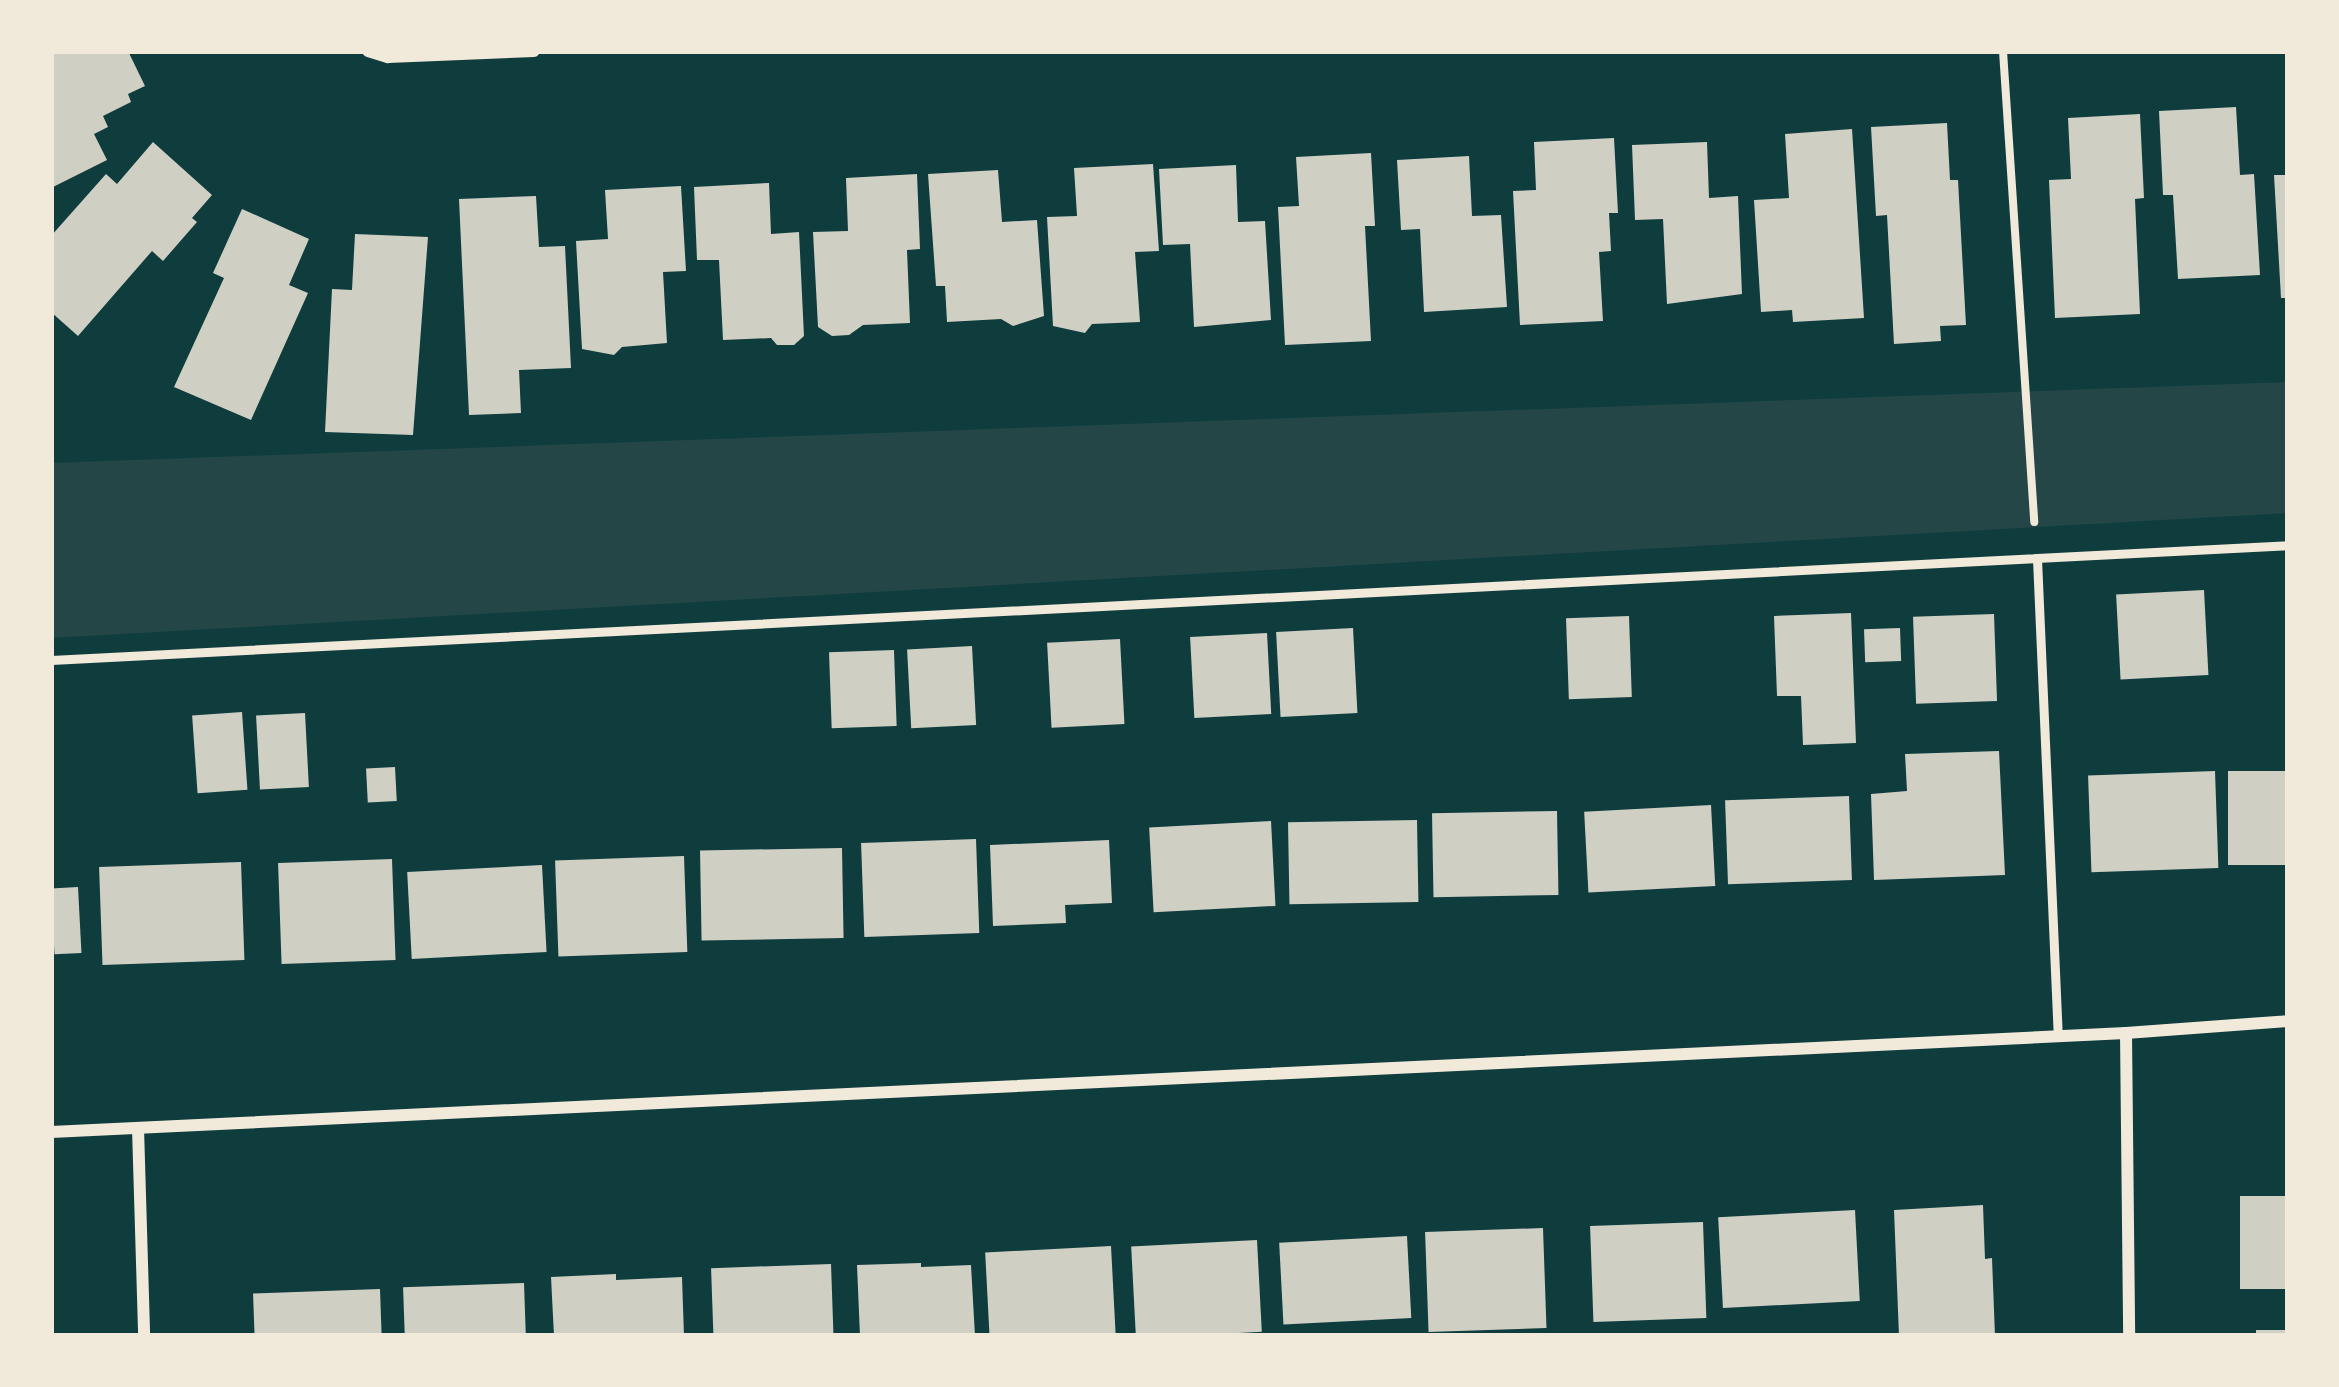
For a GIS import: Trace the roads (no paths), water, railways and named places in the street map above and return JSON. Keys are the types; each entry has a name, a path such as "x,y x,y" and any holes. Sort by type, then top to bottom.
{"street":[{"path":"368,51 388,57 534,51"},
{"path":"51,1132 2126,1033 2288,1021"},
{"path":"2126,1033 2129,1336"},
{"path":"138,1128 144,1336"}],"lane":[{"path":"51,660 2288,545"},
{"path":"2037,560 2058,1036"}]}
